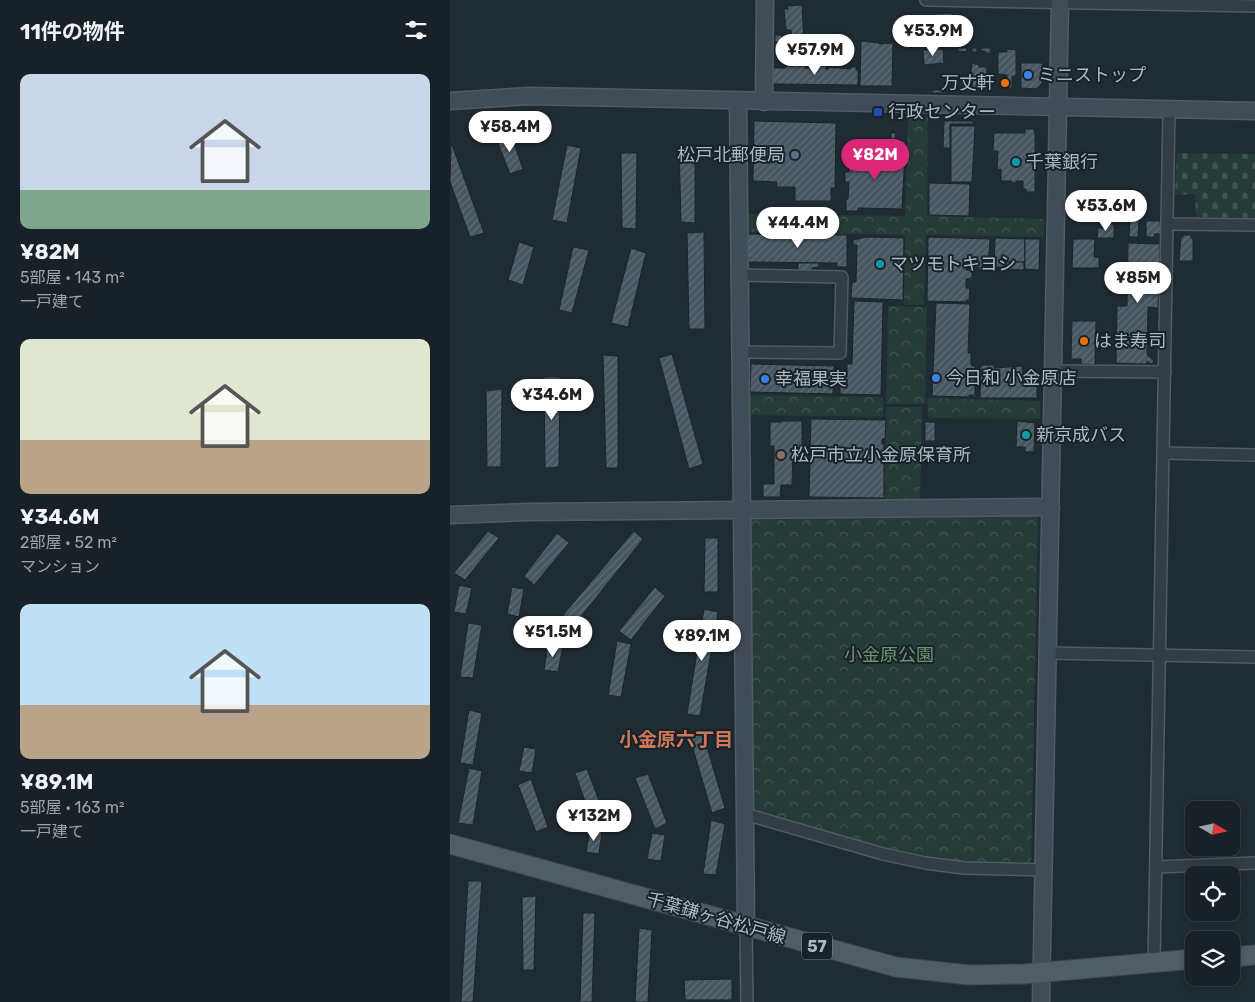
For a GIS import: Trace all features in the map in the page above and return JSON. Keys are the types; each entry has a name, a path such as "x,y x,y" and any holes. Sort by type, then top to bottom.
{"main road":[{"name":"千葉鎌ヶ谷松戸線","path":"450,844 896,967 969,975 1042,972 1185,960"},
{"path":"1240,955 1255,954"}],"street":[{"path":"764,102 765,0"},
{"path":"926,0 1180,2 1255,6"},
{"path":"1041,1002 1060,1"},
{"path":"450,101 529,96 1255,111"},
{"path":"738,101 747,1002"},
{"path":"1154,962 1169,109"},
{"path":"1168,224 1255,225"},
{"path":"740,275 842,277 840,353 741,352"},
{"path":"1054,371 1165,372"},
{"path":"1163,453 1255,455"},
{"path":"450,515 528,512 1051,507"},
{"path":"1047,653 1255,657"},
{"path":"745,814 883,854 925,863 964,868 1044,870"},
{"path":"1156,867 1255,863"}],"green space":[{"path":"908,116 928,116 927,216 1044,219 1043,237 926,235 924,305 904,305 905,235 746,232 746,214 905,216"},
{"path":"1177,153 1255,154 1255,218 1196,217 1195,194 1175,195"},
{"path":"888,306 927,307 925,404 886,404"},
{"path":"747,395 883,397 883,417 748,415"},
{"path":"927,398 1040,401 1040,419 928,418"},
{"path":"886,407 922,407 920,501 884,503"},
{"name":"小金原公園","path":"1038,507 1031,870 945,866 745,814 742,510"}],"building":[{"path":"802,5 804,43 792,43 791,30 786,30 784,9 788,9 787,6"},
{"path":"952,13 956,42 939,45 935,14"},
{"path":"775,35 782,35 782,42 775,42"},
{"path":"861,41 879,44 893,43 892,86 860,86"},
{"path":"775,43 793,43 792,56 775,55"},
{"path":"958,48 967,48 967,52 958,51"},
{"path":"972,48 977,48 977,52 972,52"},
{"path":"981,48 991,48 990,53 981,51"},
{"path":"943,49 944,63 924,65 923,50"},
{"path":"1007,49 1016,50 1016,76 1012,76 1012,88 1005,88 1005,78 1007,78 1007,75 998,74 998,52 1007,52"},
{"path":"972,63 979,65 979,67 987,67 986,88 972,88"},
{"path":"1021,63 1043,63 1042,83 1036,89 1021,88"},
{"path":"786,66 818,68 818,66 826,66 826,69 829,69 829,67 850,69 850,67 856,67 856,70 858,70 858,85 772,84 773,68 786,68"},
{"path":"932,90 944,90 943,93 932,93"},
{"path":"754,121 836,123 835,188 831,188 831,201 795,201 795,187 776,187 777,182 753,181"},
{"path":"944,121 973,121 973,124 950,124 950,148 943,148"},
{"path":"951,126 975,126 972,182 951,182"},
{"name":"千葉銀行","path":"1025,129 1034,129 1035,132 1035,192 1026,192 1026,189 1023,189 1023,181 1012,183 1012,181 1001,181 1001,169 997,170 998,151 993,151 994,133 1025,133"},
{"path":"510,132 523,169 510,174 496,138"},
{"path":"891,133 896,133 895,139 891,139"},
{"path":"894,141 905,141 905,152 894,152"},
{"path":"451,142 484,233 470,237 450,182"},
{"path":"567,145 581,148 567,223 552,220"},
{"path":"695,146 695,223 681,222 679,147"},
{"path":"621,153 637,153 636,229 622,228"},
{"path":"850,154 905,154 902,209 858,208 858,211 846,211 849,182 845,182 845,172 849,172","holes":["867,181 878,181 878,197 867,197"]},
{"path":"850,154 905,154 902,209 858,208 858,211 846,211 849,182 845,182 845,172 849,172"},
{"path":"929,183 970,184 969,216 929,215"},
{"path":"1101,196 1115,196 1114,222 1100,221"},
{"path":"1130,218 1139,219 1138,237 1129,237"},
{"path":"1146,221 1160,221 1161,234 1154,234 1155,237 1146,237"},
{"path":"1109,224 1114,224 1114,238 1097,238 1098,228 1107,228"},
{"path":"704,232 705,329 689,329 687,233"},
{"path":"748,234 847,235 847,267 837,267 837,263 747,262"},
{"path":"1183,235 1191,235 1191,238 1193,238 1193,261 1179,261 1181,237"},
{"name":"マツモトキヨシ","path":"867,237 904,238 903,300 851,298 852,282 856,282 857,245 853,245 853,240"},
{"path":"928,237 990,239 988,270 979,270 979,267 967,267 966,270 972,270 972,278 966,279 966,288 970,288 969,300 966,300 966,302 927,301"},
{"path":"995,238 1025,239 1025,262 1005,262 1005,267 994,267"},
{"path":"1025,239 1040,239 1039,270 1025,269"},
{"path":"1073,239 1095,239 1094,257 1099,257 1099,268 1072,268"},
{"path":"519,242 534,247 523,285 508,280"},
{"path":"1128,243 1160,244 1158,308 1148,307 1147,355 1154,361 1151,364 1147,361 1146,364 1116,363 1117,306 1127,306"},
{"path":"573,247 589,250 572,313 559,310"},
{"path":"631,248 646,253 628,327 611,323"},
{"path":"1006,262 1024,262 1024,270 1006,269"},
{"path":"798,263 819,263 819,267 812,268 811,271 798,271"},
{"path":"854,301 883,302 881,395 840,394 840,376 847,377 847,364 852,364"},
{"path":"936,303 970,304 968,353 971,353 971,365 975,366 975,397 973,395 969,395 969,397 932,396"},
{"path":"1072,321 1096,321 1095,365 1081,364 1081,359 1071,359"},
{"path":"672,354 703,464 689,469 659,358"},
{"path":"603,355 618,356 618,468 606,468"},
{"path":"751,364 834,366 833,394 750,392"},
{"path":"981,365 994,365 994,368 1022,366 1023,376 1037,376 1037,398 980,398"},
{"path":"544,377 560,377 559,467 545,468"},
{"path":"502,389 501,467 487,467 486,391"},
{"path":"811,419 886,420 885,439 882,439 882,444 884,444 884,498 809,497"},
{"path":"801,421 802,452 793,452 792,485 781,485 780,497 763,497 763,484 774,484 774,446 770,446 770,422"},
{"name":"新京成バス","path":"1017,421 1035,423 1034,452 1025,452 1025,447 1016,447"},
{"path":"925,422 935,422 935,441 925,441"},
{"path":"488,531 499,538 465,580 454,573"},
{"path":"634,531 643,539 575,624 563,615"},
{"path":"557,533 569,543 534,585 524,576"},
{"path":"705,538 718,538 718,592 704,592"},
{"path":"459,585 472,588 466,614 454,612"},
{"path":"512,587 524,589 519,617 507,614"},
{"path":"655,587 665,596 631,640 619,631"},
{"path":"704,609 718,612 700,716 687,714"},
{"path":"468,623 482,625 473,678 460,677"},
{"path":"617,641 631,644 621,697 608,695"},
{"path":"548,644 563,646 558,672 544,670"},
{"path":"469,710 482,713 473,765 460,763"},
{"path":"702,730 725,808 712,813 688,732"},
{"path":"524,747 536,749 532,773 519,771"},
{"path":"469,768 482,771 473,825 458,823"},
{"path":"587,769 606,819 593,824 575,773"},
{"path":"648,774 667,823 655,829 635,778"},
{"path":"531,779 548,827 536,832 518,785"},
{"path":"711,820 725,824 716,875 703,874"},
{"path":"590,829 602,832 599,854 586,852"},
{"path":"652,833 665,835 661,861 647,859"},
{"path":"468,881 482,881 473,1002 461,1002"},
{"path":"536,896 534,970 523,970 522,897"},
{"path":"583,913 595,913 592,1002 580,1002"},
{"path":"639,928 652,930 648,1002 635,1002"},
{"path":"732,979 732,1000 685,1000 684,980"}],"place":[{"name":"ミニストップ","path":"1028,75"},
{"name":"万丈軒","path":"1005,83"},
{"name":"行政センター","path":"878,112"},
{"name":"松戸北郵便局","path":"795,155"},
{"name":"千葉銀行","path":"1016,162"},
{"name":"マツモトキヨシ","path":"880,264"},
{"name":"はま寿司","path":"1084,341"},
{"name":"今日和 小金原店","path":"936,378"},
{"name":"幸福果実","path":"765,379"},
{"name":"新京成バス","path":"1026,435"},
{"name":"松戸市立小金原保育所","path":"781,455"}],"district":[{"name":"小金原六丁目","path":"676,739"}]}
